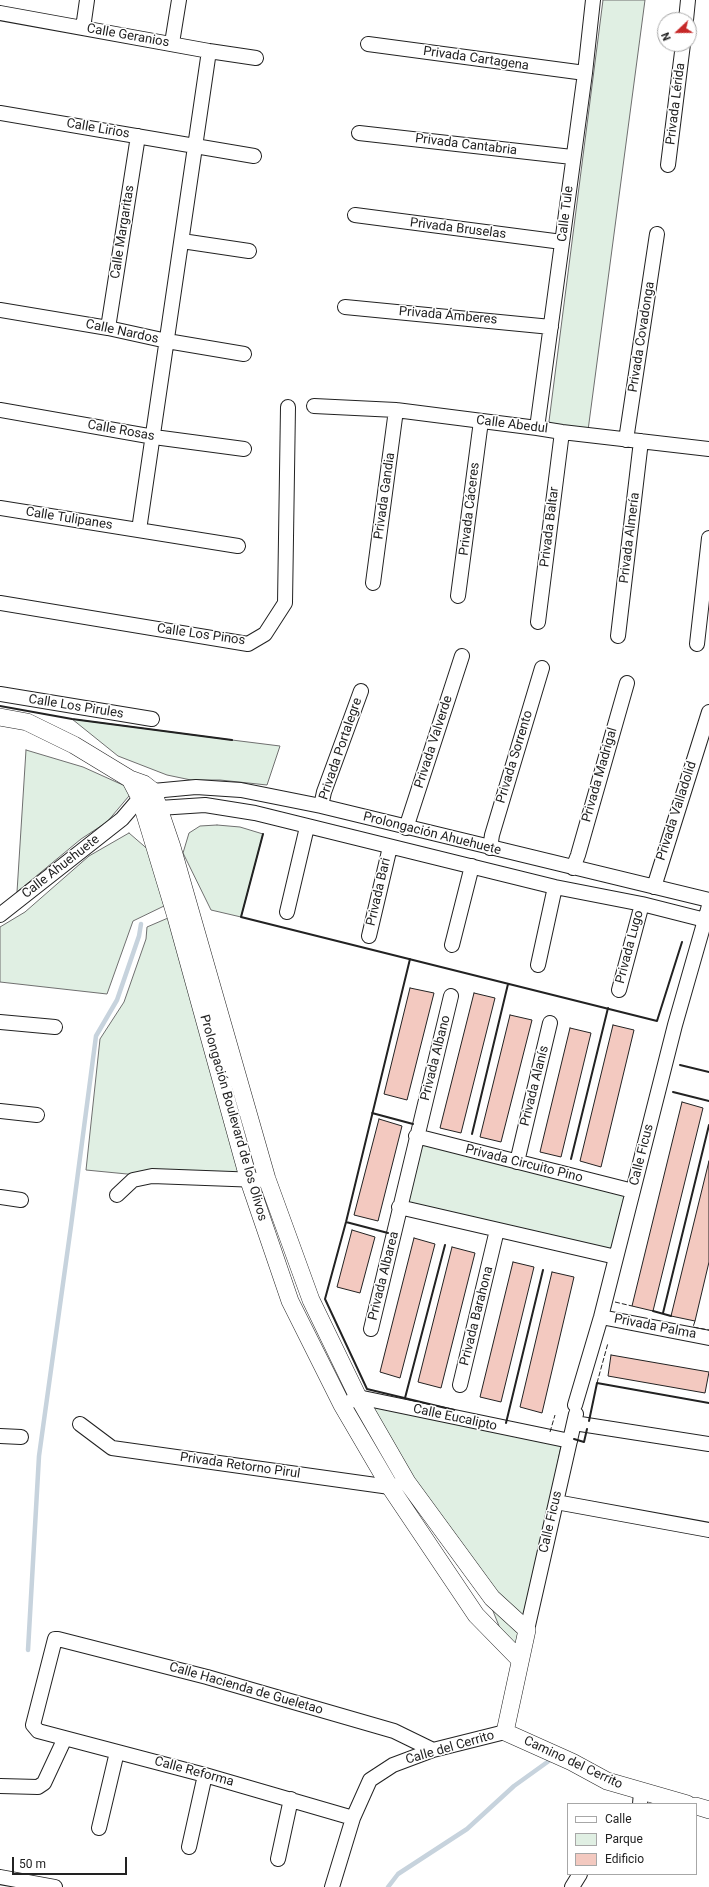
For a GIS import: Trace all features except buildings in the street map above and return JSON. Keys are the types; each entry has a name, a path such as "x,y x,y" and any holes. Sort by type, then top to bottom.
{"street":[{"path":"83,28 88,0"},
{"path":"172,43 179,0"},
{"name":"Calle Tule","path":"537,428 572,157 585,73 593,0"},
{"path":"687,12 688,0"},
{"name":"Calle Geranios","path":"0,13 172,43 209,51 256,58"},
{"name":"Privada Cartagena","path":"368,44 585,73"},
{"path":"139,530 154,437 209,51"},
{"name":"Privada Lérida","path":"668,165 682,52"},
{"name":"Calle Lirios","path":"0,113 254,156"},
{"name":"Privada Cantabria","path":"359,133 572,157"},
{"name":"Calle Margaritas","path":"108,328 138,136"},
{"name":"Privada Bruselas","path":"355,215 562,242"},
{"name":"Privada Covadonga","path":"626,440 657,234"},
{"path":"182,241 249,251"},
{"name":"Privada Ámberes","path":"345,307 551,327"},
{"name":"Calle Nardos","path":"0,310 108,328 167,341 244,354"},
{"name":"Calle Abedul","path":"314,406 396,410 626,440 708,445"},
{"name":"Calle Los Pinos","path":"0,603 248,644 265,634 285,603 288,407"},
{"name":"Calle Rosas","path":"0,410 154,437 244,449"},
{"name":"Privada Gandia","path":"373,582 396,410"},
{"name":"Privada Cáceres","path":"458,596 481,422"},
{"name":"Privada Baltar","path":"538,622 562,432"},
{"name":"Privada Almería","path":"618,636 641,441"},
{"name":"Calle Tulipanes","path":"0,508 238,546"},
{"path":"697,644 709,538"},
{"name":"Privada Valverde","path":"406,828 462,656"},
{"name":"Privada Sorrento","path":"490,848 492,835 542,668"},
{"name":"Privada Madrigal","path":"572,868 578,855 627,683"},
{"name":"Privada Portalegre","path":"321,806 324,792 361,691"},
{"name":"Calle Los Pirules","path":"0,694 152,719"},
{"name":"Privada Valladolid","path":"654,887 709,712"},
{"path":"0,717 27,722 74,745 130,779 144,784 149,802"},
{"name":"Prolongación Ahuehuete","path":"149,802 196,787 241,790 321,806 406,828 709,900"},
{"name":"Prolongación Ahuehuete","path":"149,802 204,804 255,813 390,847 707,920"},
{"name":"Calle Ahuehuete","path":"0,915 122,819 149,802"},
{"name":"Prolongación Boulevard de los Olivos","path":"149,802 172,847 267,1179 311,1300 358,1397 407,1482 492,1598 527,1630"},
{"name":"Prolongación Boulevard de los Olivos","path":"149,802 176,917 248,1180 290,1301 342,1405 390,1487 476,1615 520,1660"},
{"path":"287,912 307,827"},
{"name":"Privada Bari","path":"369,936 390,847"},
{"path":"452,945 472,866"},
{"path":"538,965 555,886"},
{"name":"Privada Lugo","path":"619,990 642,904"},
{"name":"Calle Ficus","path":"527,1630 575,1414 675,1025 707,920 709,906"},
{"name":"Privada Albano","path":"416,1136 451,996"},
{"path":"0,1022 55,1026"},
{"name":"Privada Alanís","path":"517,1162 550,1023"},
{"path":"0,1111 37,1115"},
{"name":"Privada Circuito Pino","path":"416,1136 633,1191"},
{"name":"Privada Albarea","path":"371,1329 397,1223 399,1208 416,1136"},
{"path":"117,1195 133,1180 152,1176 248,1180 267,1179"},
{"path":"0,1198 21,1200"},
{"path":"399,1208 616,1257"},
{"name":"Privada Barahona","path":"460,1384 497,1230"},
{"name":"Privada Palma","path":"601,1317 709,1338"},
{"path":"342,1405 358,1397"},
{"name":"Calle Eucalipto","path":"358,1397 570,1442"},
{"path":"575,1414 709,1444"},
{"name":"Privada Retorno Pirul","path":"80,1424 112,1448 390,1487 407,1482"},
{"path":"0,1436 21,1438"},
{"path":"556,1502 709,1530"},
{"path":"505,1732 527,1630"},
{"name":"Calle Reforma","path":"55,1639 33,1725 34,1729 117,1752 206,1774 354,1818"},
{"name":"Calle Hacienda de Gueletao","path":"55,1639 207,1677 394,1731 433,1750"},
{"name":"Calle del Cerrito","path":"332,1887 354,1818 370,1780 393,1765 433,1750 505,1732"},
{"name":"Camino del Cerrito","path":"505,1732 572,1762 641,1798 680,1803"},
{"path":"0,1786 38,1787 44,1783 65,1738"},
{"path":"99,1828 117,1752"},
{"path":"189,1846 206,1774"},
{"path":"278,1859 291,1799"},
{"path":"697,1806 709,1810"},
{"path":"572,1887 579,1875"},
{"path":"0,1877 55,1887"}],"green space":[{"path":"603,0 645,0 587,438 548,429"},
{"path":"72,719 280,746 267,785 220,780 191,780 167,775 118,756"},
{"path":"26,750 83,767 134,790 107,822 81,839 17,892"},
{"path":"217,825 240,827 263,834 241,917 211,910 183,853 189,833 200,826"},
{"path":"129,833 151,852 164,906 133,921 107,994 0,982 0,927 25,912 89,856"},
{"path":"168,918 250,1186 86,1170 100,1039 124,1002 146,939 147,927"},
{"path":"418,1136 627,1190 610,1255 401,1208"},
{"path":"358,1398 562,1441 517,1671 493,1611 407,1482"}],"waterway":[{"path":"28,1650 39,1456 96,1036 117,1000 139,936 141,924"},
{"path":"388,1887 398,1874 467,1829 514,1786 553,1758"}],"fence":[{"path":"615,1302 632,1306"},
{"path":"695,1321 693,1327 709,1330"},
{"path":"597,1383 608,1343"},
{"path":"550,1432 555,1415"}],"wall":[{"path":"0,706 72,719 232,740"},
{"path":"263,834 241,917 657,1021 682,942"},
{"path":"410,959 346,1222 325,1299 367,1389 454,1410"},
{"path":"472,1134 508,984"},
{"path":"571,1159 608,1008"},
{"path":"680,1065 709,1072"},
{"path":"673,1092 709,1101"},
{"path":"372,1113 413,1124"},
{"path":"663,1313 709,1125"},
{"path":"346,1222 388,1233"},
{"path":"405,1398 445,1245"},
{"path":"506,1423 543,1270"},
{"path":"653,1311 671,1316"},
{"path":"589,1421 597,1383 709,1403"},
{"path":"584,1442 587,1429"},
{"path":"574,1439 584,1442"}]}
